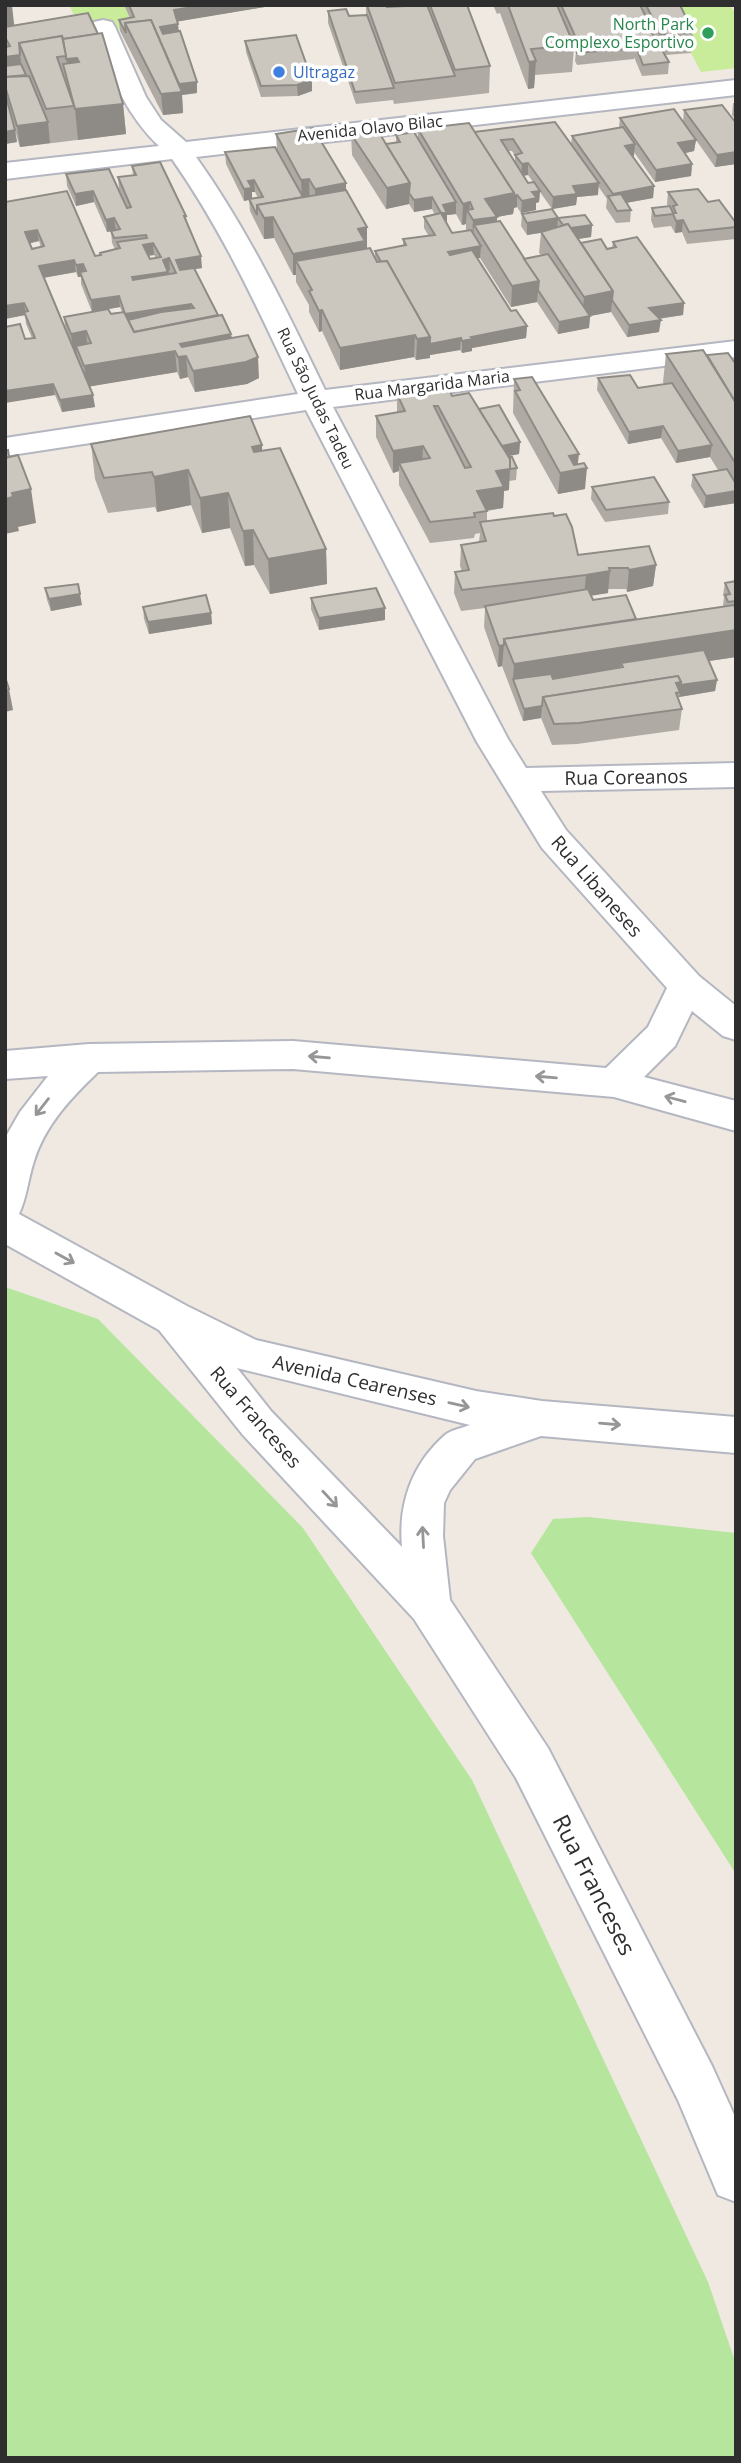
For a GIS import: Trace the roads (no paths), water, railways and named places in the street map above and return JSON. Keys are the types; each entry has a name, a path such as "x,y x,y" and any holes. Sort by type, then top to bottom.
{"street":[{"name":"Rua São Judas Tadeu","path":"103,27 133,97 152,125 178,149 216,203 254,271 315,400 493,742 517,779"},
{"name":"Avenida Olavo Bilac","path":"5,171 178,149 736,87"},
{"name":"Rua Margarida Maria","path":"5,447 315,400 736,349"},
{"name":"Rua Coreanos","path":"517,779 736,775"},
{"name":"Rua Libaneses","path":"517,779 554,839 686,986 736,1026"},
{"path":"614,1083 663,1036 686,986"},
{"path":"5,1065 89,1058 293,1055 614,1083 736,1116"},
{"path":"5,1203 9,1171 33,1118 58,1087 89,1058"},
{"name":"Avenida Cearenses","path":"5,1225 173,1318 248,1355 476,1409 542,1419 736,1435"},
{"name":"Rua Franceses","path":"173,1318 257,1423 429,1605 532,1763 695,2083 736,2177"},
{"name":"Rua Franceses","path":"429,1605 422,1525 423,1503 434,1478 461,1446 542,1419"}],"place":[{"name":"North Park Complexo Esportivo","path":"708,33"},
{"name":"Ultragaz","path":"279,72"}]}
